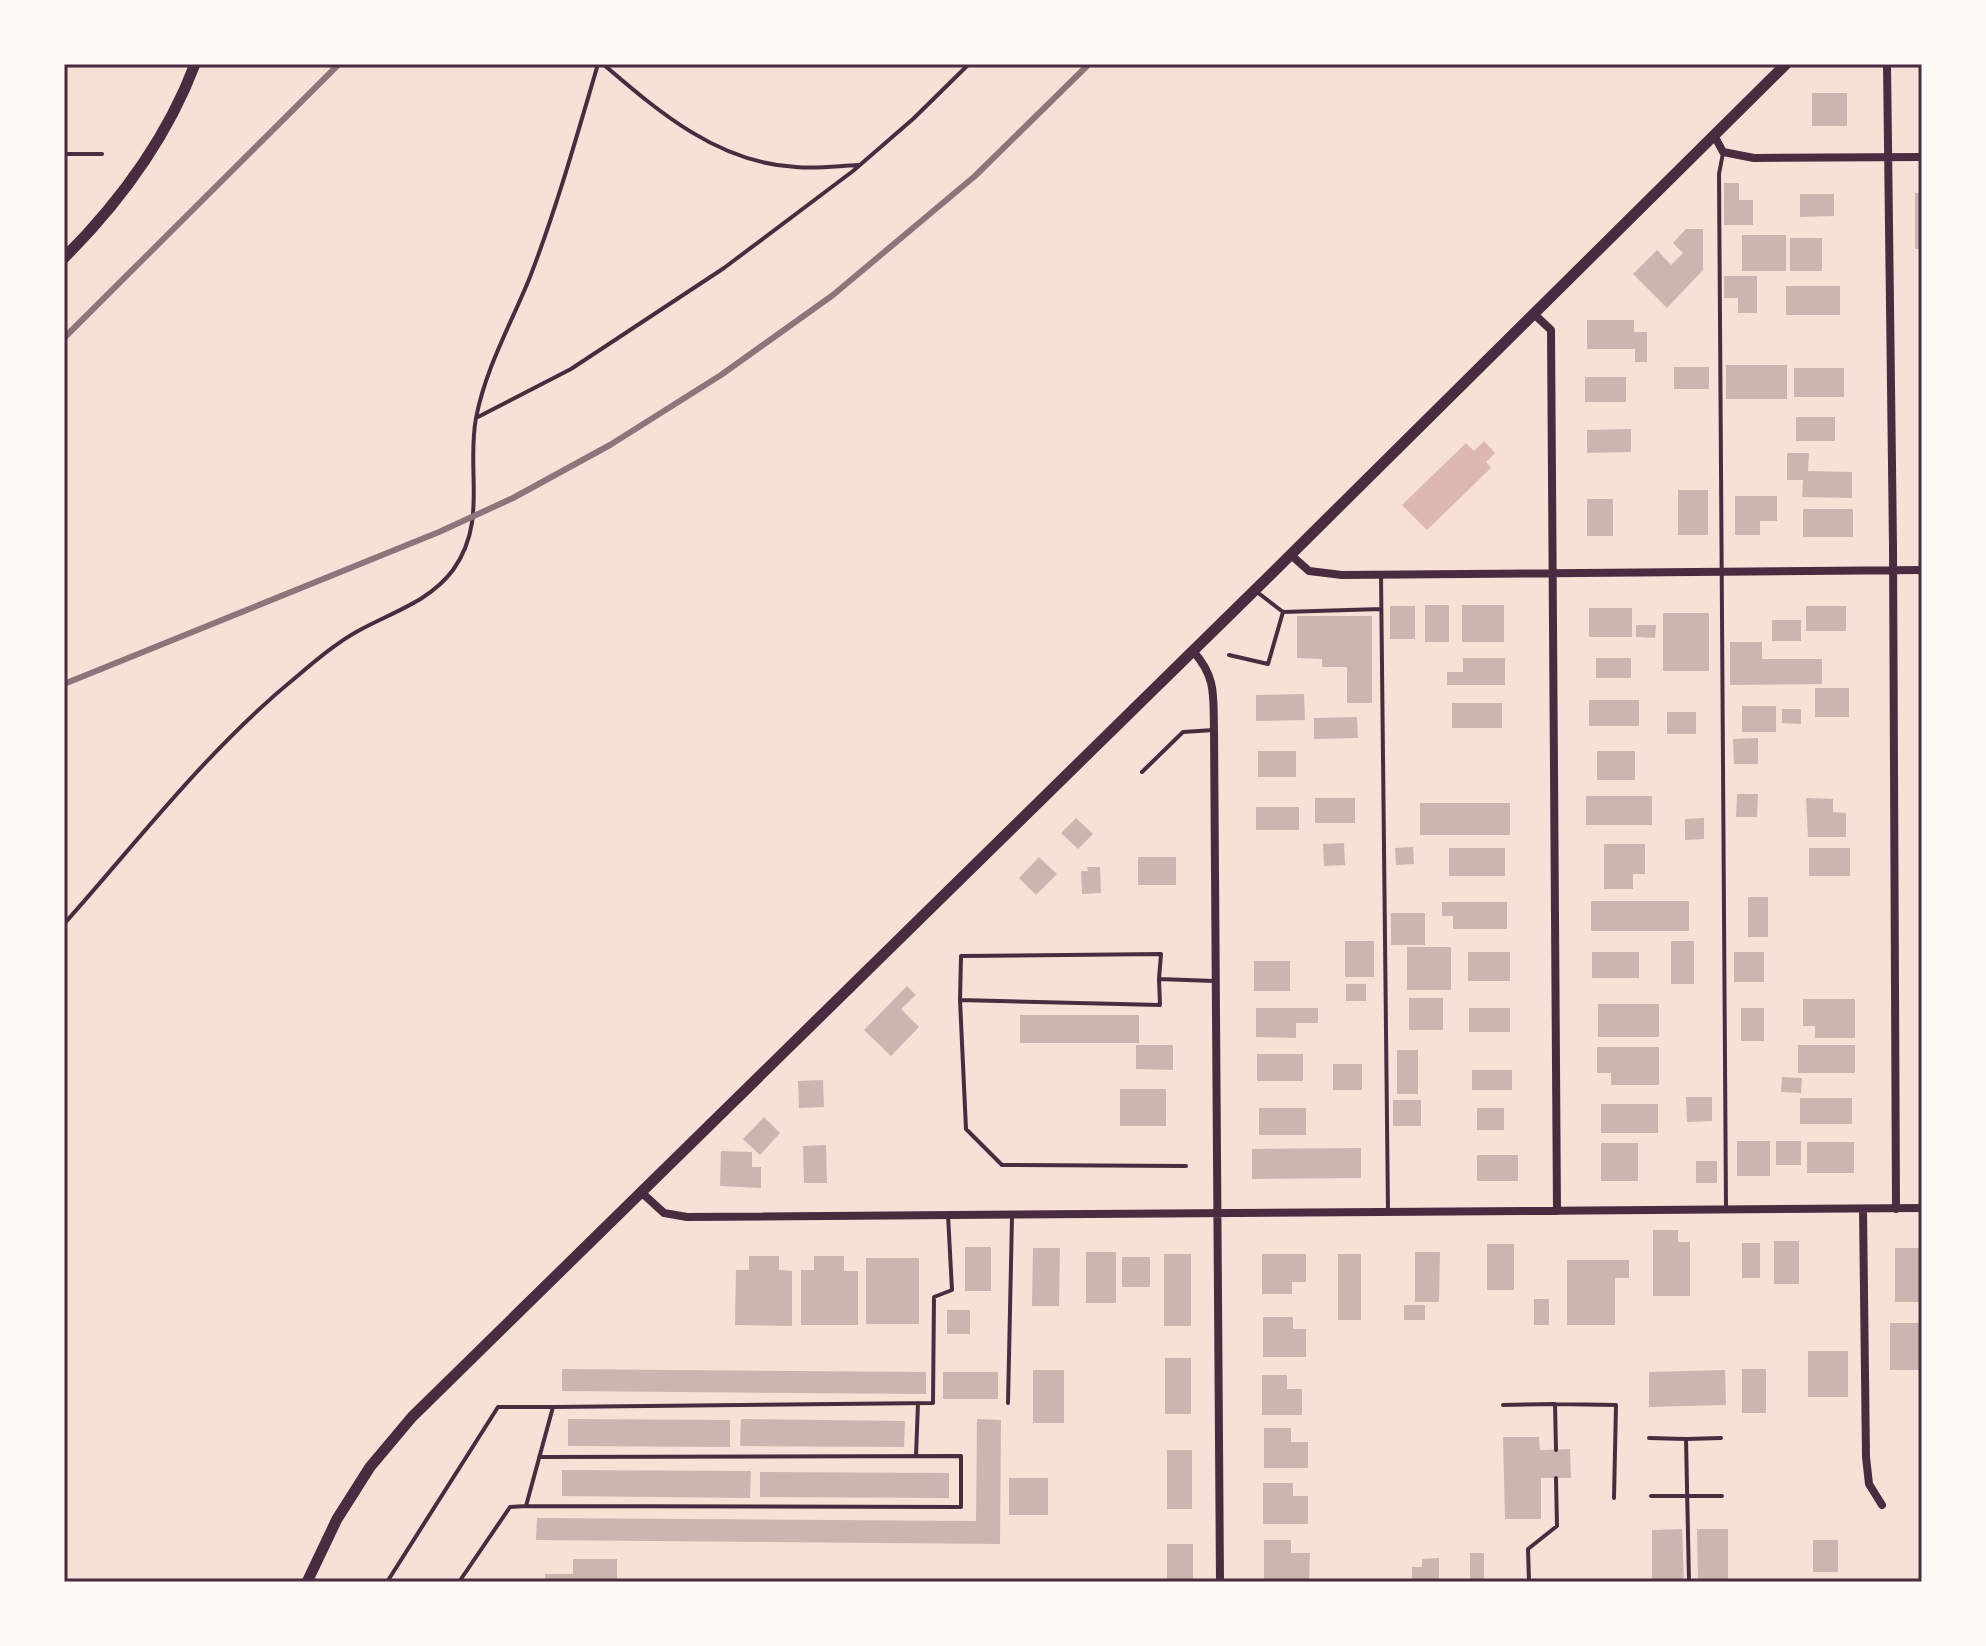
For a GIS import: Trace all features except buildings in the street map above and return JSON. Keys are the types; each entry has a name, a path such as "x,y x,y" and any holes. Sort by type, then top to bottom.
{"main road":[{"path":"64,258 102,217 146,159 184,94 195,64"},
{"path":"309,1580 337,1519 370,1467 412,1417 1291,555 1786,64"}],"street":[{"path":"1887,64 1896,1209"},
{"path":"1714,135 1723,152 1754,158 1922,157"},
{"path":"1533,313 1551,330 1557,1211"},
{"path":"1291,555 1309,571 1381,575 1922,570"},
{"path":"1193,651 1207,667 1211,677 1214,730 1220,1582"},
{"path":"641,1192 664,1213 687,1217 1922,1208"},
{"path":"1863,1209 1866,1457 1869,1484 1882,1505"}],"lane":[{"path":"64,924 179,790 249,719 295,678 355,632 432,594 453,569 467,545 475,514 476,419 490,366 529,279 600,64 678,125 721,148 768,163 793,167 860,165"},
{"path":"476,419 571,369 724,268 860,165 969,64"},
{"path":"1723,152 1719,174 1726,1210"},
{"path":"1381,575 1388,1212"},
{"path":"1255,590 1283,612 1382,609"},
{"path":"1229,655 1268,664 1283,612"},
{"path":"1142,772 1183,732 1214,730"},
{"path":"960,1000 1160,1005 1161,954 961,956 960,1000 966,1129 1002,1165 1186,1166"},
{"path":"1159,979 1216,981"},
{"path":"387,1582 498,1407 933,1403 934,1297 952,1290 948,1215"},
{"path":"1008,1403 1012,1215"},
{"path":"916,1456 918,1403"},
{"path":"1555,1404 1556,1450"},
{"path":"1503,1405 1616,1405 1614,1498"},
{"path":"526,1506 553,1407"},
{"path":"1649,1438 1721,1438"},
{"path":"1686,1439 1689,1582"},
{"path":"459,1582 510,1507 961,1507 961,1456 539,1457"},
{"path":"1529,1582 1528,1549 1557,1526 1556,1478"},
{"path":"1651,1496 1722,1496"}],"path":[{"path":"64,154 102,154"}],"shaded area":[{"path":"1484,441 1495,453 1486,462 1491,468 1427,530 1402,505 1466,443 1474,451"}],"railway":[{"path":"64,338 339,64"},
{"path":"64,684 439,532 513,498 610,445 721,375 833,295 975,176 1089,64"}]}
